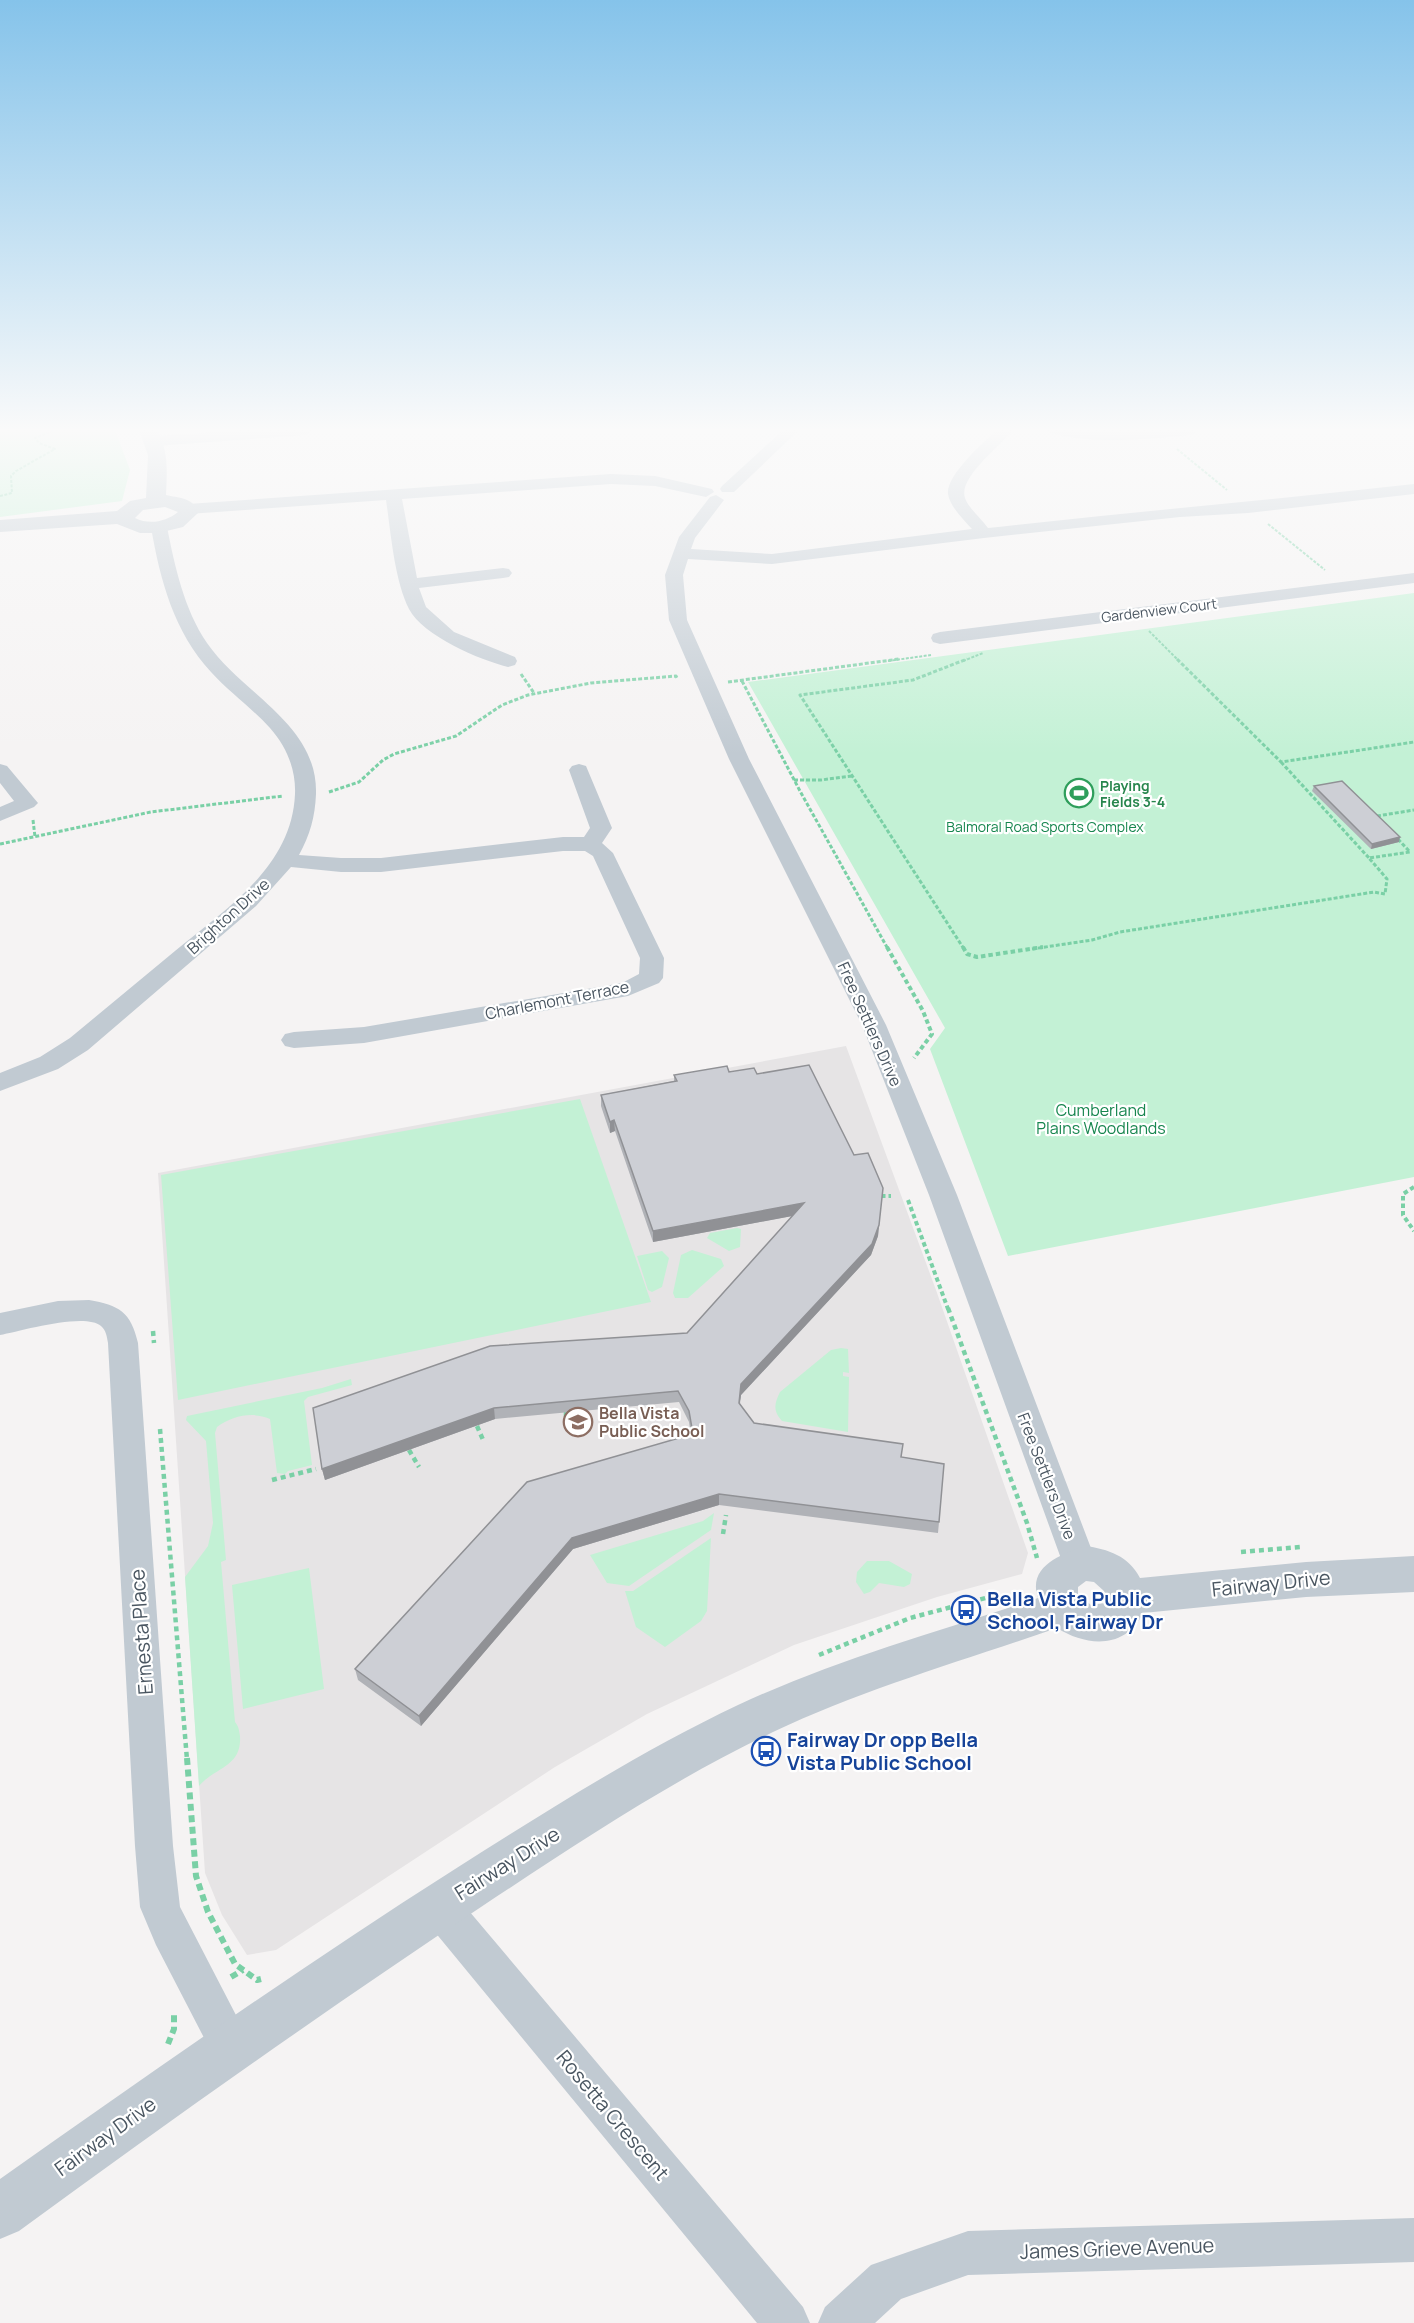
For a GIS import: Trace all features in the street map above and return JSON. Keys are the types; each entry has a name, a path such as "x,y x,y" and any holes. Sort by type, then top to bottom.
{"street":[{"name":"Brighton Drive","path":"0,1083 49,1063 80,1044 254,895 285,860 296,841 306,806 304,773 300,757 284,732 208,657 180,610 168,576 161,538"},
{"path":"401,538 409,584 418,609 447,636 508,661"},
{"name":"Free Settlers Drive","path":"687,538 674,575 678,620 687,644 739,759 874,1025 943,1195 1080,1564"},
{"path":"681,554 771,559 940,538"},
{"path":"409,584 503,573"},
{"name":"Gardenview Court","path":"939,646 1414,578"},
{"path":"0,770 27,803 0,814"},
{"path":"285,860 341,865 381,865 562,844 590,844 601,828 579,770"},
{"name":"Charlemont Terrace","path":"294,1040 375,1033 628,989 651,978 652,958 602,853 590,844"},
{"name":"Ernesta Place","path":"0,1324 62,1312 98,1311 110,1316 119,1327 123,1343 154,1846 160,1907 170,1931 231,2046"},
{"path":"1080,1564 1097,1565 1118,1577 1125,1587 1127,1597 1122,1614 1104,1623 1082,1621 1064,1608 1058,1599 1059,1578 1065,1571 1080,1564"},
{"name":"Fairway Drive","path":"1127,1597 1308,1579 1414,1574"},
{"name":"Fairway Drive","path":"0,2212 231,2046 439,1906 629,1786 700,1747 793,1702 885,1666 974,1640 1064,1608"},
{"name":"Rosetta Crescent","path":"439,1906 787,2323"},
{"name":"James Grieve Avenue","path":"841,2323 887,2281 968,2253 1414,2240"}],"path":[{"path":"980,649 984,654 913,680 800,695 967,954 976,957 1092,940 1143,928 1374,892 1385,894 1387,879 1369,858 1281,762 1146,628"},
{"path":"913,1059 932,1034 923,1011 794,780 742,681 939,646"},
{"path":"326,792 348,788 362,780 374,766 389,757 457,735 510,701 534,693 676,676 679,681"},
{"path":"1281,762 1414,742"},
{"path":"794,780 852,776"},
{"path":"0,844 151,812 284,795"},
{"path":"1383,823 1377,816 1414,810"},
{"path":"1369,858 1410,852 1390,830"},
{"path":"1414,1187 1403,1194 1402,1215 1414,1231"},
{"path":"880,1196 891,1196"},
{"path":"908,1200 1027,1523 1039,1566"},
{"path":"153,1331 154,1351"},
{"path":"566,1412 566,1425"},
{"path":"159,1416 196,1875 208,1912 235,1964 257,1980 268,1976"},
{"path":"477,1425 484,1442"},
{"path":"409,1450 419,1467"},
{"path":"272,1480 316,1469"},
{"path":"723,1534 726,1515"},
{"path":"1239,1553 1310,1546"},
{"path":"808,1659 910,1618 1003,1594"}],"shaded area":[{"name":"Bella Vista Public School","path":"846,1046 936,1290 1028,1553 1022,1574 937,1597 794,1645 647,1714 555,1767 276,1950 247,1955 222,1915 205,1873 158,1173"}],"green space":[{"name":"Balmoral Road Sports Complex","path":"1414,593 1414,1177 1008,1256 930,1049 945,1028 748,682"},
{"path":"580,1099 651,1302 178,1400 161,1175"},
{"path":"741,1229 740,1247 729,1251 707,1238 710,1233"},
{"path":"692,1250 721,1259 724,1266 688,1298 675,1298 673,1293 681,1255"},
{"path":"662,1251 669,1258 662,1287 652,1292 648,1290 637,1256"},
{"path":"848,1349 849,1373 843,1372 843,1376 849,1377 848,1432 782,1421 775,1407 780,1392 831,1350"},
{"path":"351,1379 352,1385 308,1397 304,1401 312,1465 288,1471 285,1474 277,1473 270,1419 257,1415 243,1416 217,1427 215,1433 226,1560 221,1562 235,1722 240,1736 237,1754 199,1786 185,1577 208,1546 213,1523 206,1441 186,1420 187,1416 322,1388"},
{"path":"714,1513 711,1530 629,1586 607,1583 590,1555 703,1521"},
{"path":"711,1538 707,1611 701,1621 665,1647 636,1627 625,1591 633,1591"},
{"path":"867,1561 889,1561 912,1574 910,1584 904,1587 879,1583 870,1592 864,1594 856,1582 857,1572"},
{"path":"309,1568 324,1689 243,1709 232,1585"}],"building":[{"path":"1342,781 1400,837 1372,844 1314,786"},
{"path":"809,1065 854,1155 868,1153 883,1188 879,1225 872,1244 741,1384 739,1403 754,1423 903,1444 901,1457 944,1464 939,1522 719,1494 572,1538 419,1716 355,1669 527,1482 693,1434 689,1411 678,1391 494,1408 322,1469 313,1408 490,1346 687,1333 804,1203 653,1231 614,1120 610,1122 601,1095 677,1081 674,1075 727,1066 729,1072 754,1068 757,1074"}],"place":[{"name":"Playing Fields 3-4","path":"1079,793"},
{"name":"Bella Vista Public School","path":"578,1422"},
{"name":"Bella Vista Public School, Fairway Dr","path":"966,1610"},
{"name":"Fairway Dr opp Bella Vista Public School","path":"766,1751"}],"park label":[{"name":"Cumberland Plains Woodlands","path":"1101,1119"}]}
